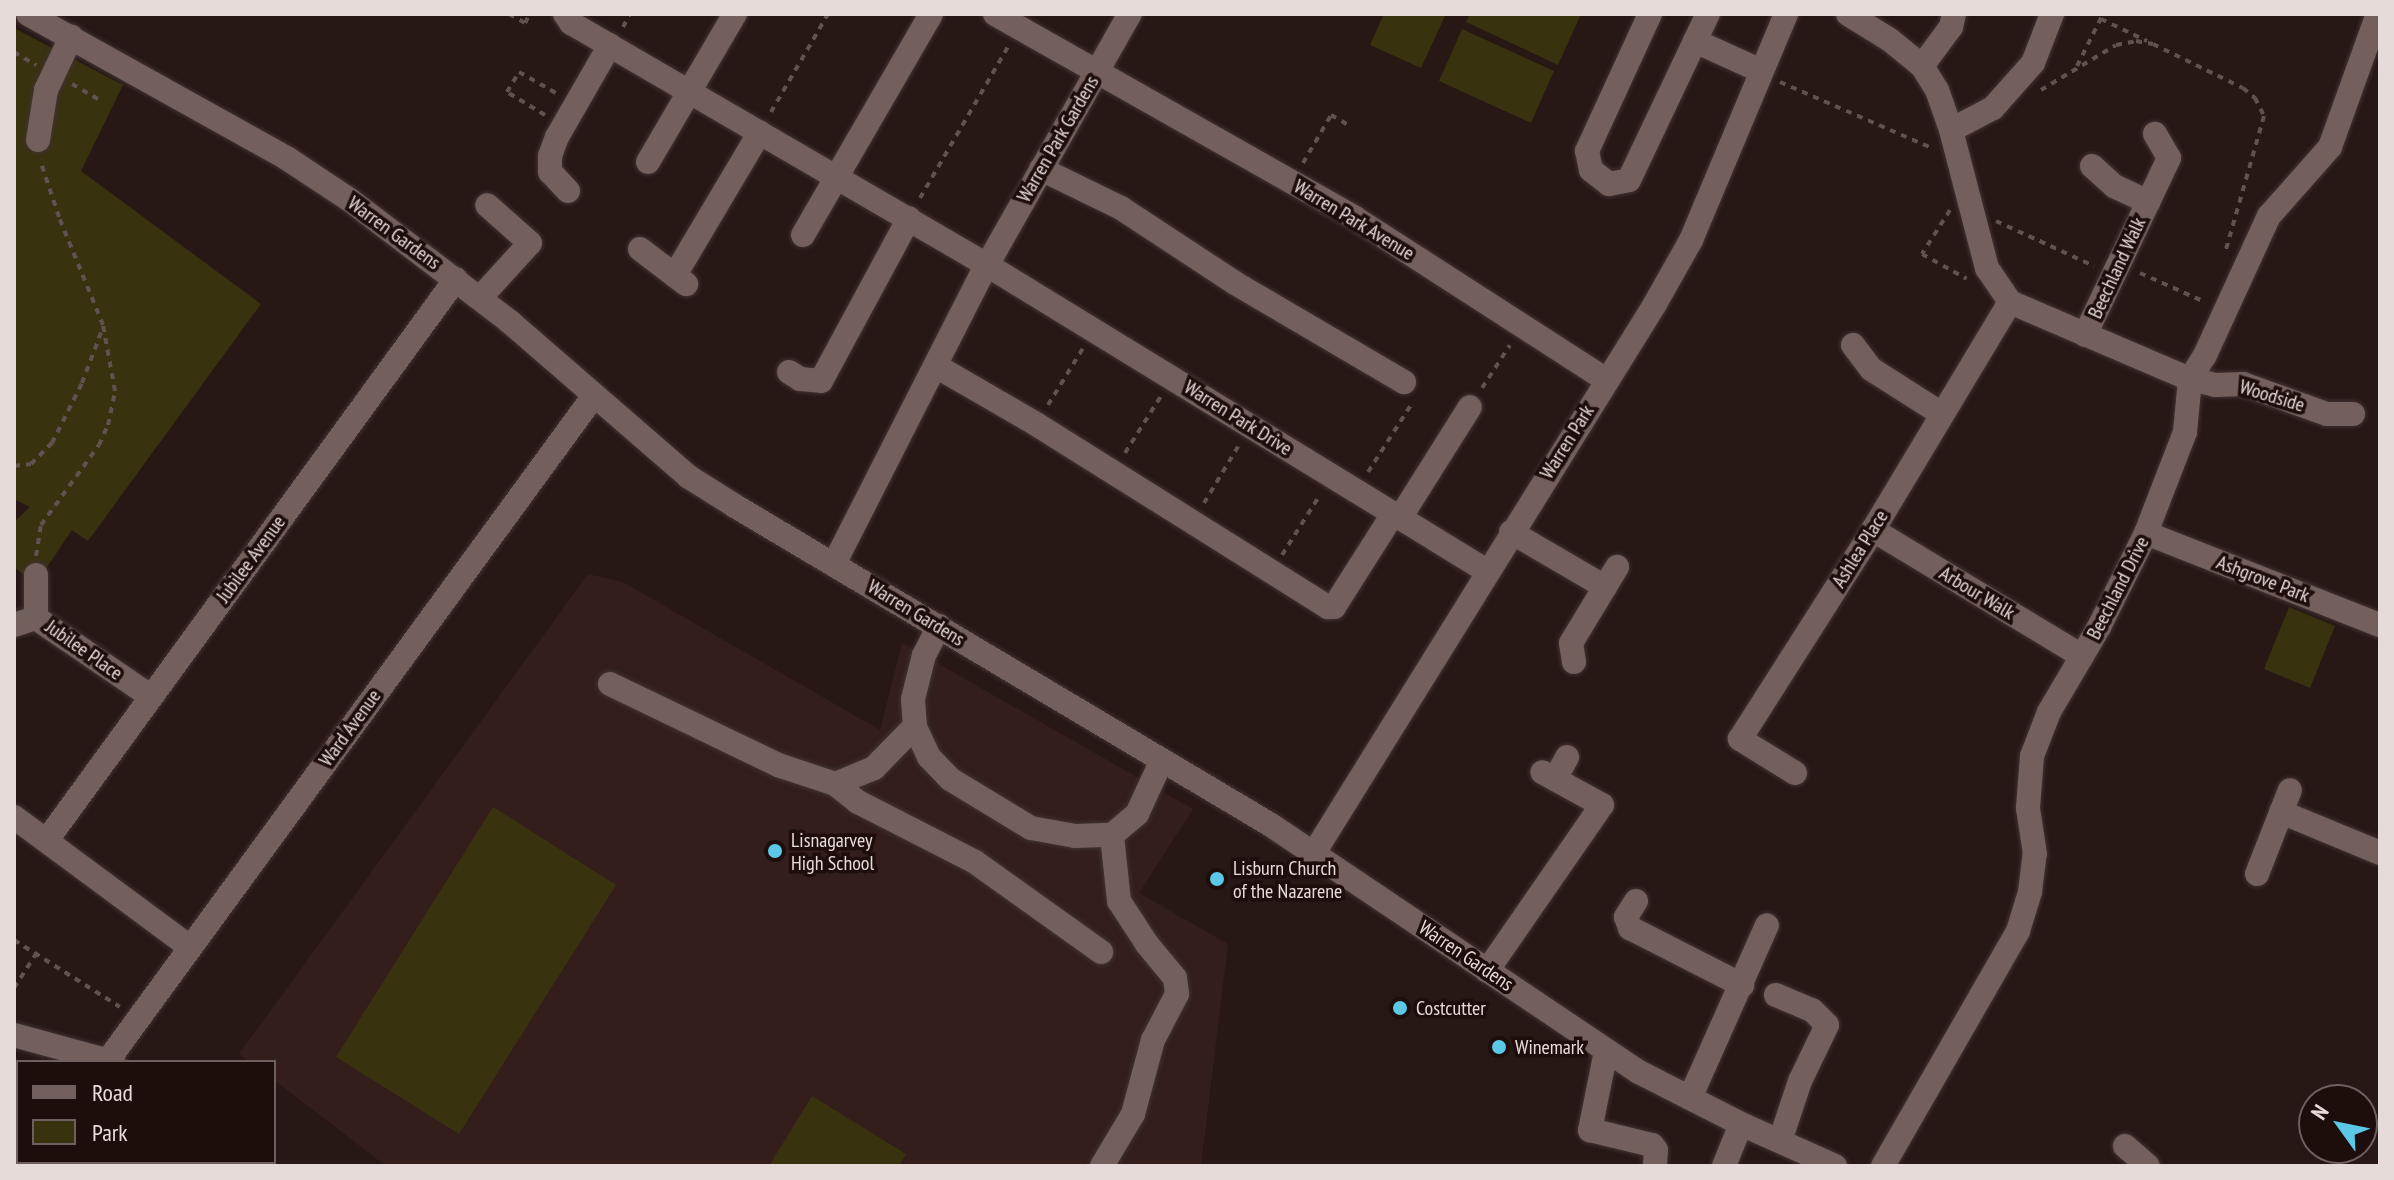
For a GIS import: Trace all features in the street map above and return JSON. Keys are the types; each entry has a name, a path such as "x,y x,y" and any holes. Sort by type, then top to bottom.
{"street":[{"name":"Warren Gardens","path":"28,14 288,159 480,298 689,477 1314,853 1606,1051 1741,1124 1835,1166"},
{"name":"Warren Park Drive","path":"565,14 571,23 909,218 1487,571"},
{"path":"648,162 735,14"},
{"path":"803,235 931,14"},
{"name":"Warren Park Avenue","path":"995,14 1023,21 1097,71 1292,183 1605,379"},
{"name":"Warren Park Gardens","path":"834,564 987,265 1130,14"},
{"path":"1650,14 1587,151 1591,170 1609,184 1629,180 1708,14"},
{"name":"Warren Park","path":"1314,853 1605,379 1655,304 1691,240 1786,14"},
{"path":"1848,14 1890,40 1922,66 1937,90 1954,140 1987,268 2005,295"},
{"path":"1922,66 1951,27 1954,14"},
{"path":"1954,140 1993,108 2033,63 2052,14"},
{"name":"Beechland Drive","path":"1883,1166 2018,931 2030,892 2035,854 2028,808 2032,756 2049,712 2146,533 2185,432 2190,379 2205,355 2269,216 2330,147 2378,14"},
{"path":"38,140 46,90 71,37"},
{"path":"1695,41 1761,71"},
{"path":"568,191 550,172 550,156 563,126 610,45"},
{"path":"640,249 680,280 760,132"},
{"name":"Beechland Walk","path":"2085,335 2169,158 2155,134"},
{"name":"Beechland Walk","path":"2092,166 2114,186 2149,202"},
{"path":"1041,169 1121,208 1235,283 1404,382"},
{"path":"480,298 530,243 487,205"},
{"path":"789,372 800,379 821,381 909,218"},
{"name":"Jubilee Avenue","path":"47,840 456,279"},
{"name":"Woodside","path":"2005,295 2085,335 2190,379 2215,385 2243,384 2327,414 2353,414"},
{"name":"Ashlea Place","path":"1795,773 1740,739 1873,530 1942,414 2005,295"},
{"path":"1853,345 1871,369 1942,414"},
{"path":"936,366 1036,424 1328,607 1334,607 1470,407"},
{"name":"Ward Avenue","path":"112,1060 137,1018 593,397"},
{"name":"Arbour Walk","path":"1873,530 2082,656"},
{"path":"1511,532 1611,577 1571,643 1574,662"},
{"name":"Ashgrove Park","path":"2146,533 2380,625"},
{"path":"25,621 36,575"},
{"name":"Jubilee Place","path":"25,621 150,696"},
{"path":"939,626 924,655 913,699 915,726 929,757 950,779 1031,828 1075,836 1112,835 1137,814 1161,762"},
{"path":"610,684 778,765 835,784 858,802 975,862 1101,952"},
{"path":"835,784 874,768 915,726"},
{"path":"1487,971 1602,805 1549,775 1567,757"},
{"path":"2257,874 2285,801 2380,853"},
{"path":"14,817 190,947"},
{"path":"1102,1166 1133,1114 1153,1040 1177,994 1175,978 1119,901 1112,835"},
{"path":"1636,901 1626,917 1630,928 1742,985"},
{"path":"1690,1098 1767,925"},
{"path":"1776,995 1812,1010 1827,1025 1800,1081 1780,1141"},
{"path":"27,1045 106,1060"},
{"path":"1606,1051 1590,1130 1652,1145 1656,1150 1655,1166"},
{"path":"1724,1166 1741,1124"},
{"path":"2125,1146 2148,1166"}],"path":[{"path":"509,14 525,23 530,14"},
{"path":"760,132 828,14"},
{"path":"2076,68 2102,16 2153,44"},
{"path":"909,218 1023,21"},
{"path":"1761,71 1938,151 1954,140"},
{"path":"563,126 507,92 519,72 576,104"},
{"path":"1292,183 1331,115 1350,126"},
{"path":"36,575 41,525 99,445 108,425 115,391 103,325 41,167 38,140"},
{"path":"2005,295 1981,286 1922,254 1968,199 2114,275"},
{"path":"14,466 31,464 52,443 82,383 103,325"},
{"path":"1470,407 1523,325"},
{"path":"1036,424 1095,330"},
{"path":"1113,472 1173,377"},
{"path":"1356,491 1413,402 1404,382"},
{"path":"1192,522 1251,426"},
{"path":"1272,572 1331,476"},
{"path":"14,940 137,1018"},
{"path":"14,988 36,954"}],"shaded area":[{"name":"Lisnagarvey High School","path":"588,574 623,582 880,730 902,643 1193,809 1139,893 1228,944 1201,1166 386,1166 276,1082 276,1060 247,1060 239,1054"}],"green space":[{"path":"1384,14 1446,14 1421,68 1370,45"},
{"path":"1470,14 1581,14 1558,65 1466,22"},
{"path":"14,28 123,85 81,171 261,304 88,541 72,530 43,573 27,577 14,567 14,522 30,507 14,499"},
{"path":"1462,29 1554,71 1531,123 1439,81"},
{"path":"2289,607 2335,626 2310,688 2264,669"},
{"path":"493,807 616,885 459,1134 336,1057"},
{"path":"812,1096 906,1154 899,1166 769,1166"}],"place":[{"name":"Lisnagarvey High School","path":"775,851"},
{"name":"Lisburn Church of the Nazarene","path":"1217,879"},
{"name":"Costcutter","path":"1400,1008"},
{"name":"Winemark","path":"1499,1047"}]}
